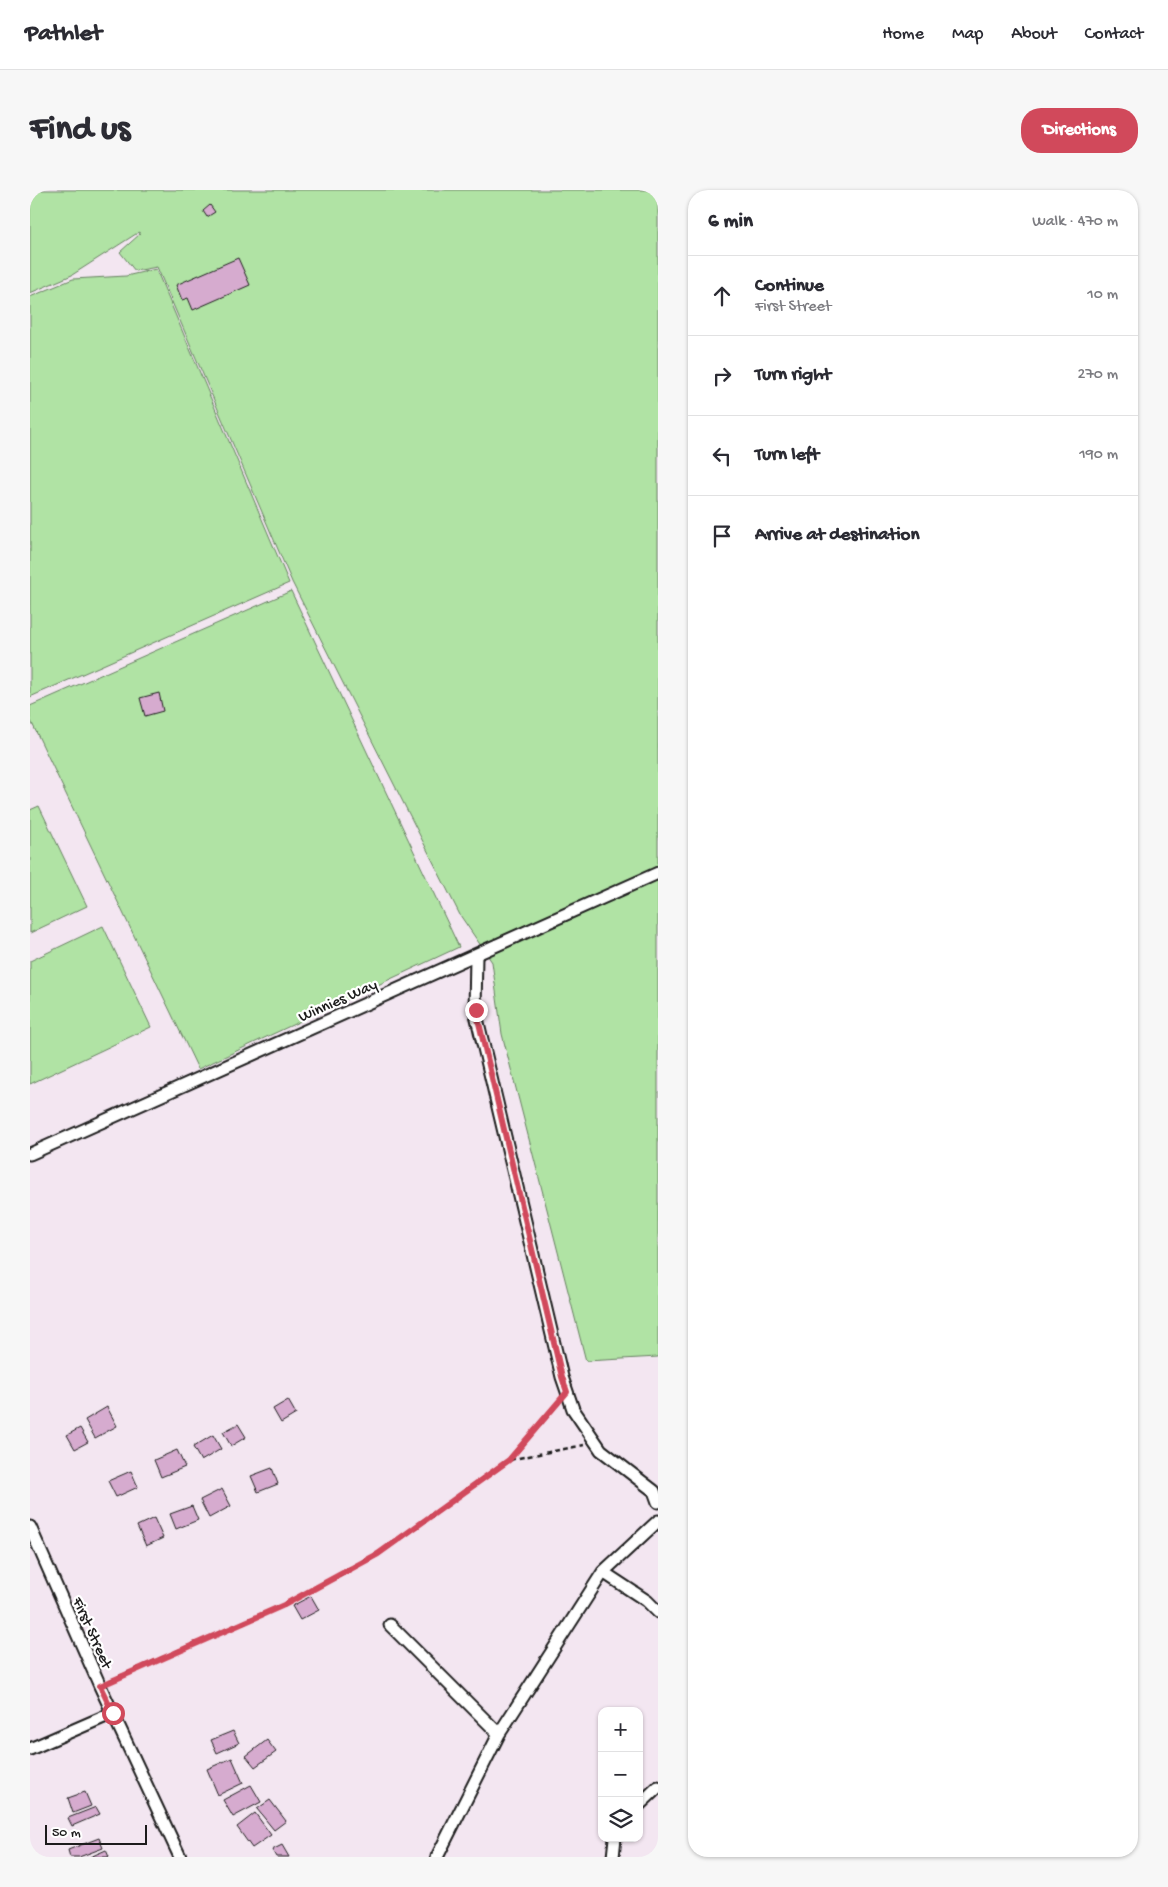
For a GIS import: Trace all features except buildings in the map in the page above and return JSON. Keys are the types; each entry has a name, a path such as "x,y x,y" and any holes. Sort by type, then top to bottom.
{"street":[{"name":"Winnies Way","path":"30,1154 658,873"},
{"path":"476,955 476,1010 562,1377 573,1409 600,1450 654,1491 658,1502"},
{"path":"437,1857 499,1734 603,1572 658,1521"},
{"name":"First Street","path":"30,1527 100,1686 180,1857"},
{"path":"603,1572 647,1601 658,1612"},
{"path":"390,1625 499,1734"},
{"path":"30,1749 113,1713"},
{"path":"643,1802 658,1787"},
{"path":"613,1857 615,1842"}],"path":[{"path":"100,1686 284,1605 378,1554 509,1460 567,1392"},
{"path":"509,1460 595,1443"}],"green space":[{"path":"30,190 658,190 658,1357 586,1361 502,1034 492,962 460,915 292,582 157,267 135,271 120,252 140,234 139,232 72,275 30,293"},
{"path":"156,269 289,583 30,697 30,297 73,279 126,276"},
{"path":"291,591 459,947 198,1069 30,719 30,706"},
{"path":"39,806 87,906 30,933 30,810"},
{"path":"103,926 151,1027 30,1084 30,961"}],"route":[{"path":"113,1713 100,1686 284,1605 378,1554 509,1460 567,1392 476,1010"}]}
